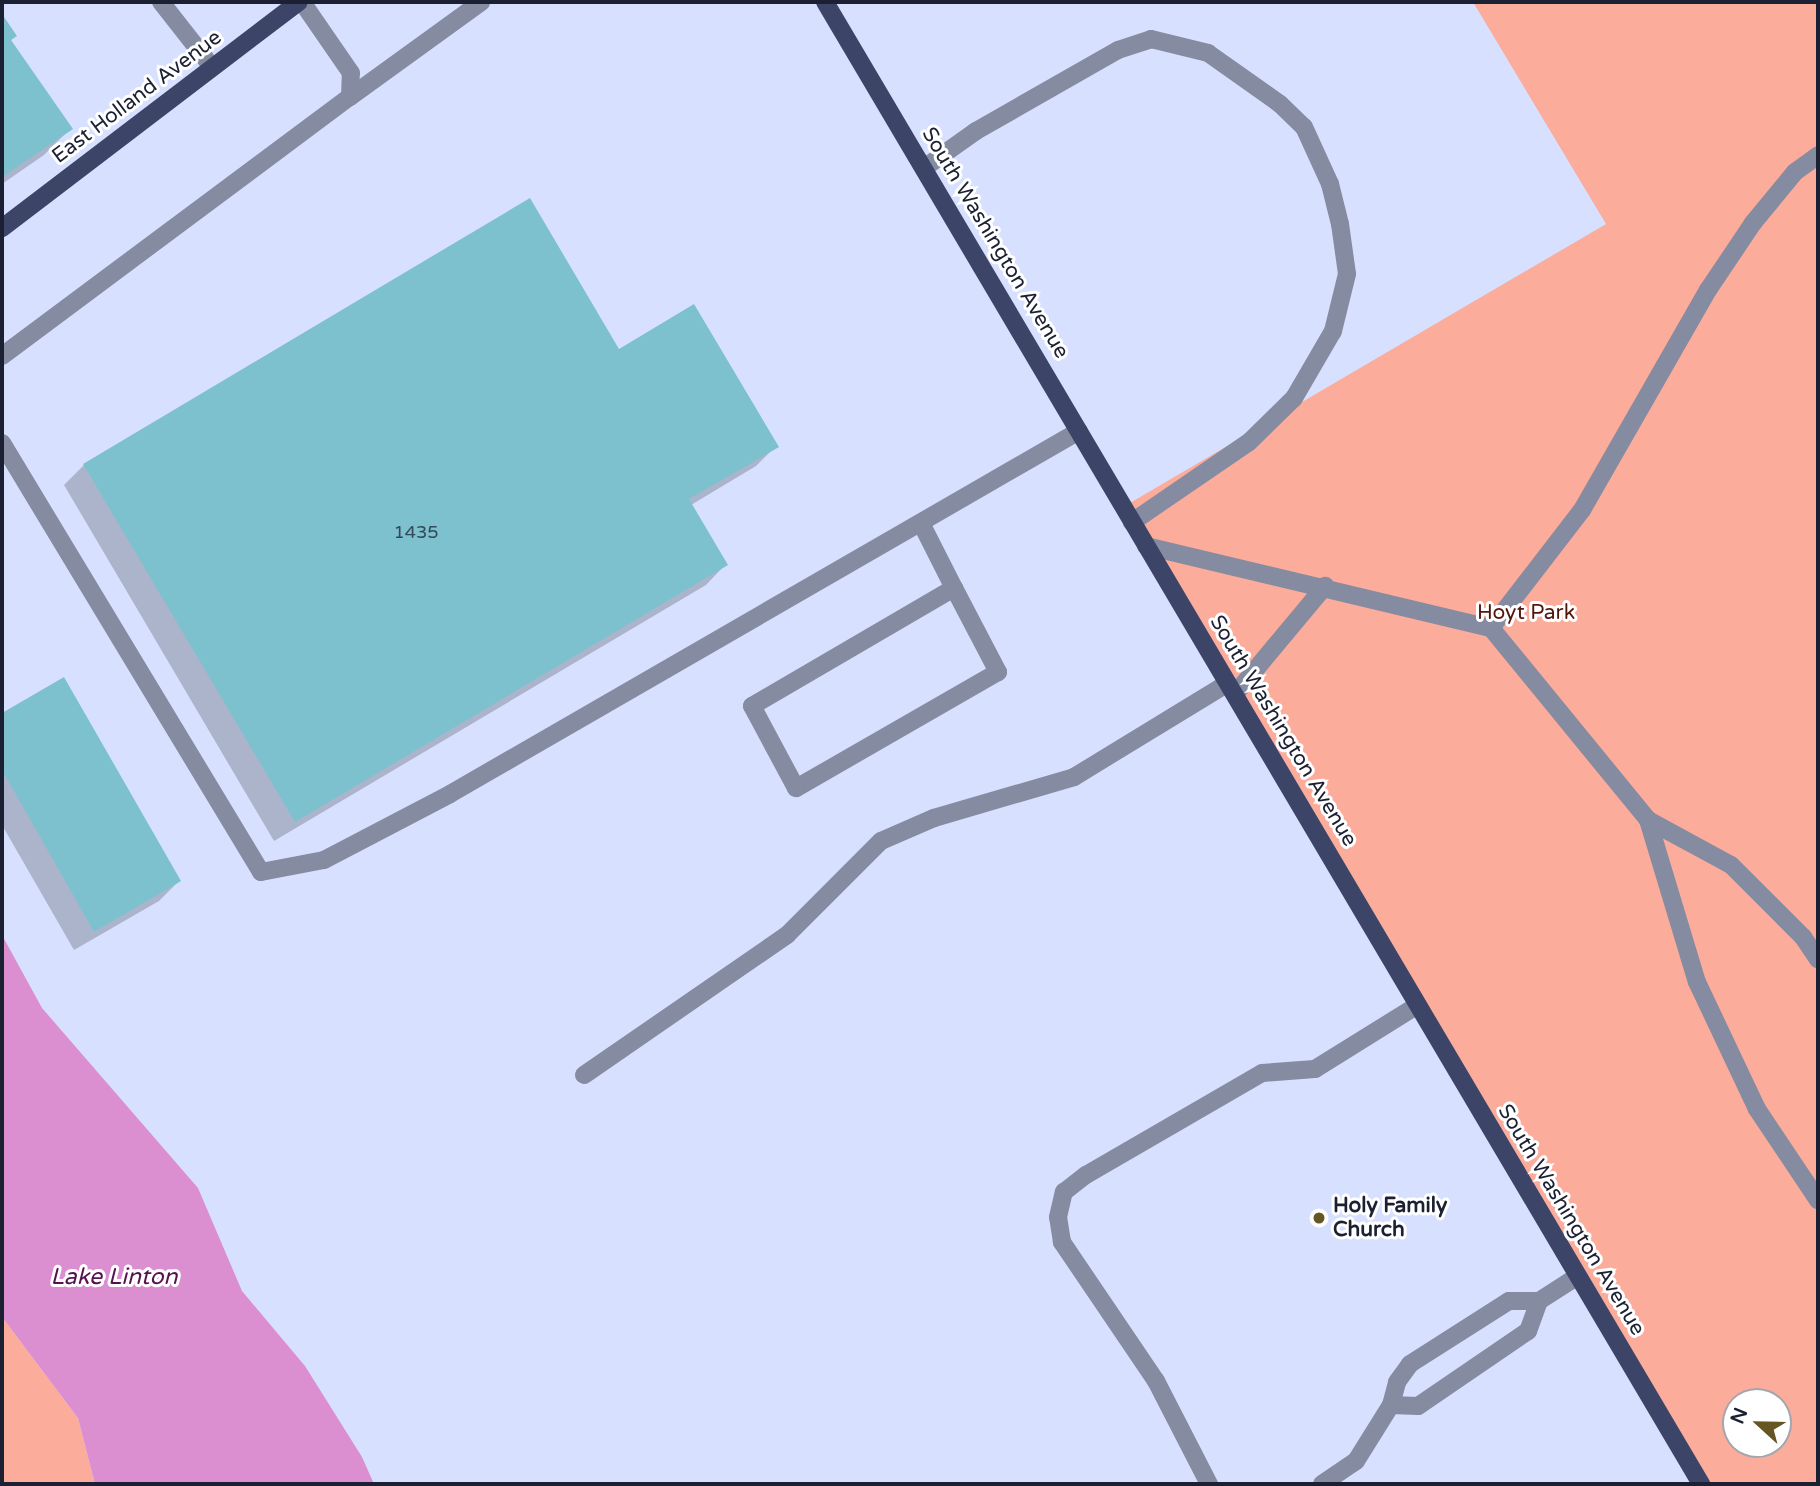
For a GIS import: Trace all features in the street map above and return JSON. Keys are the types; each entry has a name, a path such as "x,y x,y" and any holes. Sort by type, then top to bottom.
{"main road":[{"name":"East Holland Avenue","path":"2,228 301,2"},
{"name":"South Washington Avenue","path":"825,2 1701,1484"}],"lane":[{"path":"161,2 212,67"},
{"path":"301,2 351,73 350,97"},
{"path":"2,356 481,2"},
{"path":"925,168 975,131 1118,50 1151,39 1208,53 1280,104 1304,127 1331,184 1347,274 1333,331 1294,398 1250,442 1132,523"},
{"path":"1491,628 1582,510 1708,290 1753,223 1795,172 1818,155"},
{"path":"2,443 261,872 324,860 382,830 922,525 1079,431"},
{"path":"922,525 998,672 796,788 752,706 954,587"},
{"path":"1146,546 1325,586 1491,628 1648,820 1698,982 1757,1109 1818,1200"},
{"path":"584,1074 787,935 881,842 934,818 1074,777 1232,689 1325,586"},
{"path":"1648,820 1731,865 1803,937 1818,959"},
{"path":"1209,1484 1156,1381 1062,1242 1058,1217 1065,1192 1086,1175 1262,1073 1315,1069 1418,1005"},
{"path":"1322,1484 1356,1461 1391,1405 1397,1382 1410,1364 1509,1301 1539,1301 1578,1276"},
{"path":"1391,1405 1418,1406 1528,1331 1539,1301"}],"green space":[{"name":"Hoyt Park","path":"1473,2 1818,2 1818,1484 1701,1484 1123,507 1606,224"},
{"path":"2,1317 78,1418 95,1484 2,1484"}],"water":[{"name":"Lake Linton","path":"2,935 42,1008 198,1188 242,1291 305,1366 362,1457 374,1484 95,1484 78,1418 2,1317"}],"building":[{"path":"2,14 17,36 11,40 73,129 2,177"},
{"path":"530,198 619,349 694,304 779,447 689,499 728,565 295,822 83,464"},
{"path":"64,677 181,881 94,932 2,770 2,713"}],"place":[{"name":"Holy Family Church","path":"1319,1218"}]}
